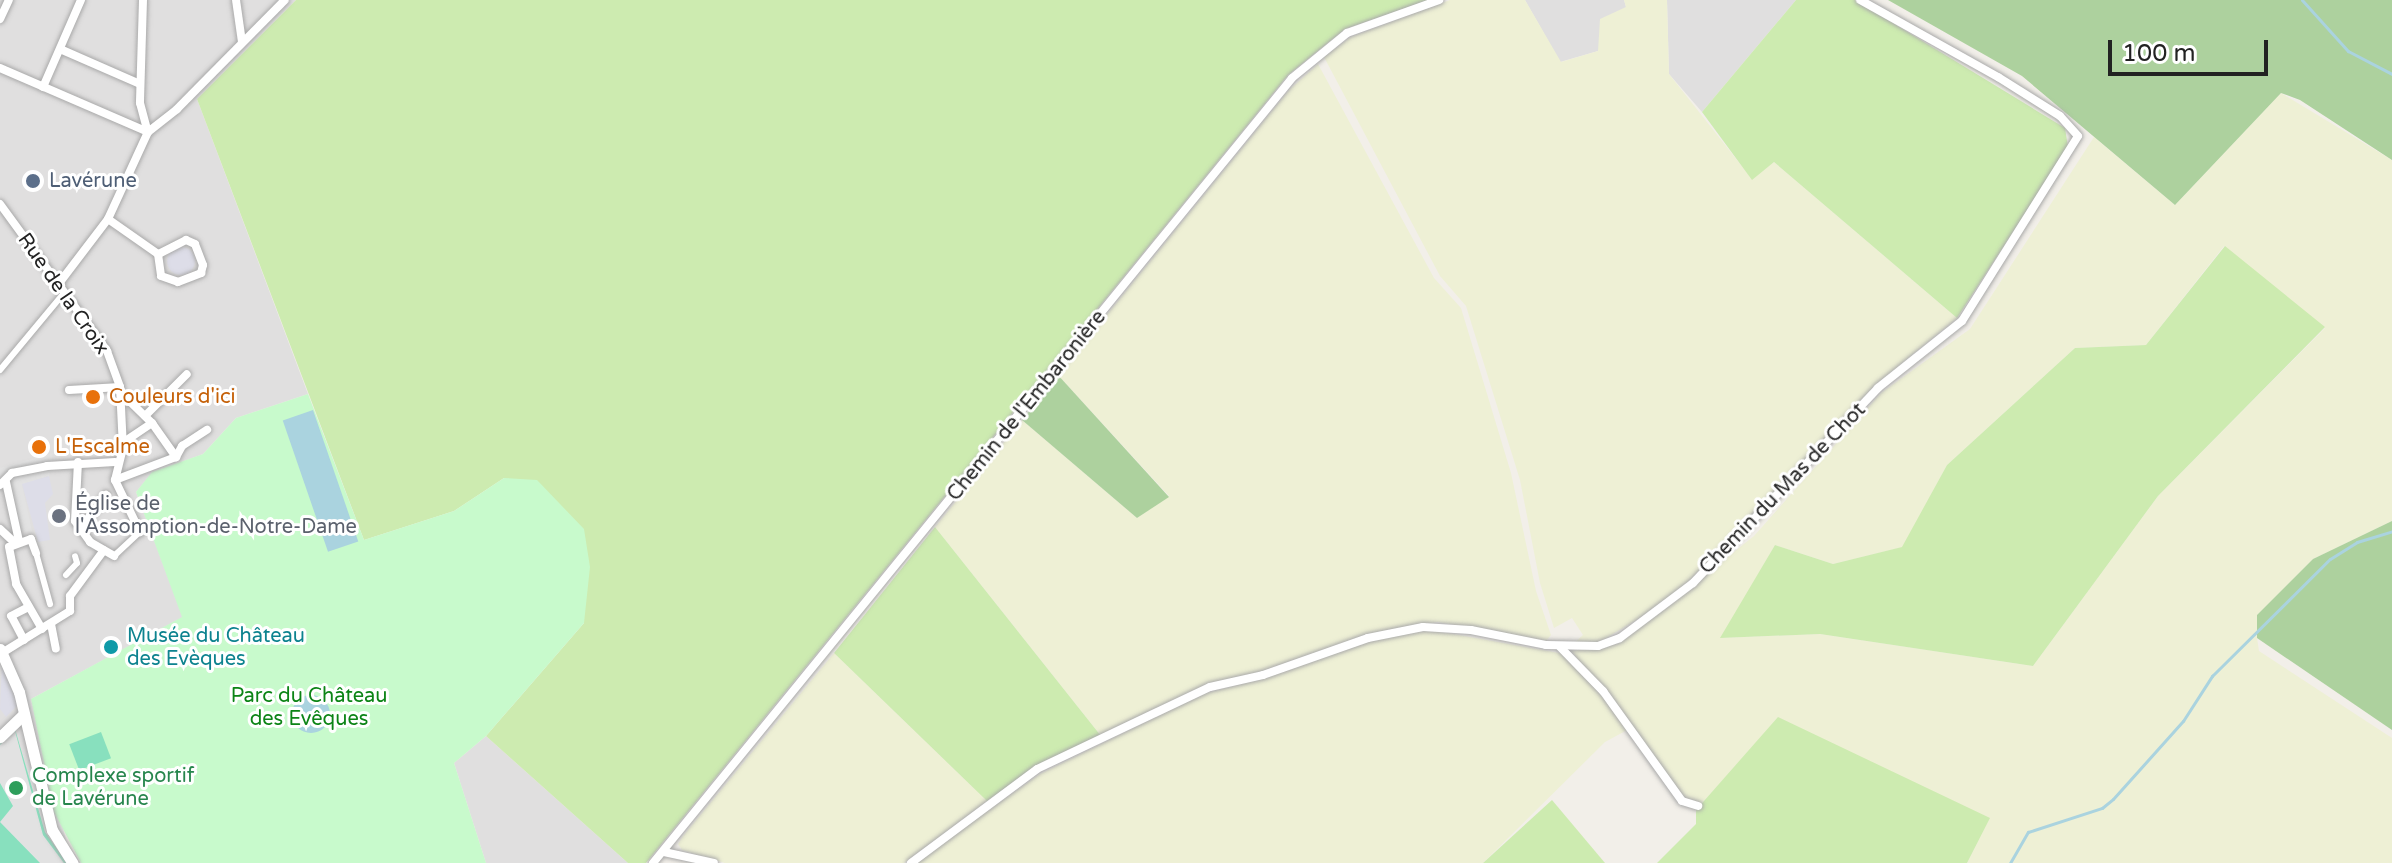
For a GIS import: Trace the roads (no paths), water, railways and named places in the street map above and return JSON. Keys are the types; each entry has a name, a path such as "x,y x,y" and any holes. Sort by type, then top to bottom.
{"street":[{"path":"0,19 9,0"},
{"path":"43,87 81,0"},
{"path":"143,0 140,112 148,132"},
{"path":"236,0 242,42"},
{"path":"0,370 108,219 148,132 285,0"},
{"name":"Chemin de l'Embaronière","path":"653,863 1292,78 1347,33 1439,0"},
{"name":"Chemin du Mas de Chot","path":"911,863 1037,769 1210,687 1263,675 1368,638 1423,627 1560,647 1611,643 1659,612 1738,540 1878,388 1962,321 2078,136 2060,116 1998,77 1860,0"},
{"path":"60,49 140,84"},
{"path":"0,68 148,132"},
{"name":"Rue de la Croix","path":"0,204 107,351 120,389"},
{"path":"108,219 158,254 161,276 178,282 201,273 195,244 186,240 158,254"},
{"path":"122,443 148,419 187,374"},
{"path":"69,390 120,389 148,419 176,457"},
{"path":"78,462 74,504 80,529 114,556 140,532 115,480 115,462 122,443 120,389"},
{"path":"115,480 176,457 182,446 207,430"},
{"path":"42,629 16,584 14,545 3,484 12,473 78,462 115,462"},
{"path":"80,529 106,495 118,489"},
{"path":"0,529 14,545"},
{"path":"14,545 31,539 50,604"},
{"path":"73,863 52,830 23,715 1,651 70,611 70,596 104,550"},
{"path":"66,575 77,563 75,556"},
{"path":"24,640 11,616 29,607"},
{"path":"55,622 56,649"},
{"path":"1560,647 1603,691 1682,801 1698,806"},
{"path":"0,737 23,715"},
{"path":"664,852 714,863"}],"water":[{"path":"313,410 358,541 328,552 283,420"},
{"path":"311,695 325,700 330,714 325,728 311,733 297,728 292,714 297,700"}],"waterway":[{"path":"2302,0 2348,51 2392,74"},
{"path":"2010,863 2028,832 2102,808 2113,799 2183,721 2212,676 2330,559 2357,542 2392,531"}],"place":[{"name":"Lavérune","path":"33,181"},
{"name":"Couleurs d'ici","path":"93,397"},
{"name":"L'Escalme","path":"39,447"},
{"name":"Église de l'Assomption-de-Notre-Dame","path":"59,516"},
{"name":"Musée du Château des Evèques","path":"111,647"},
{"name":"Complexe sportif de Lavérune","path":"16,788"}],"park label":[{"name":"Parc du Château des Evêques","path":"309,708"}]}
